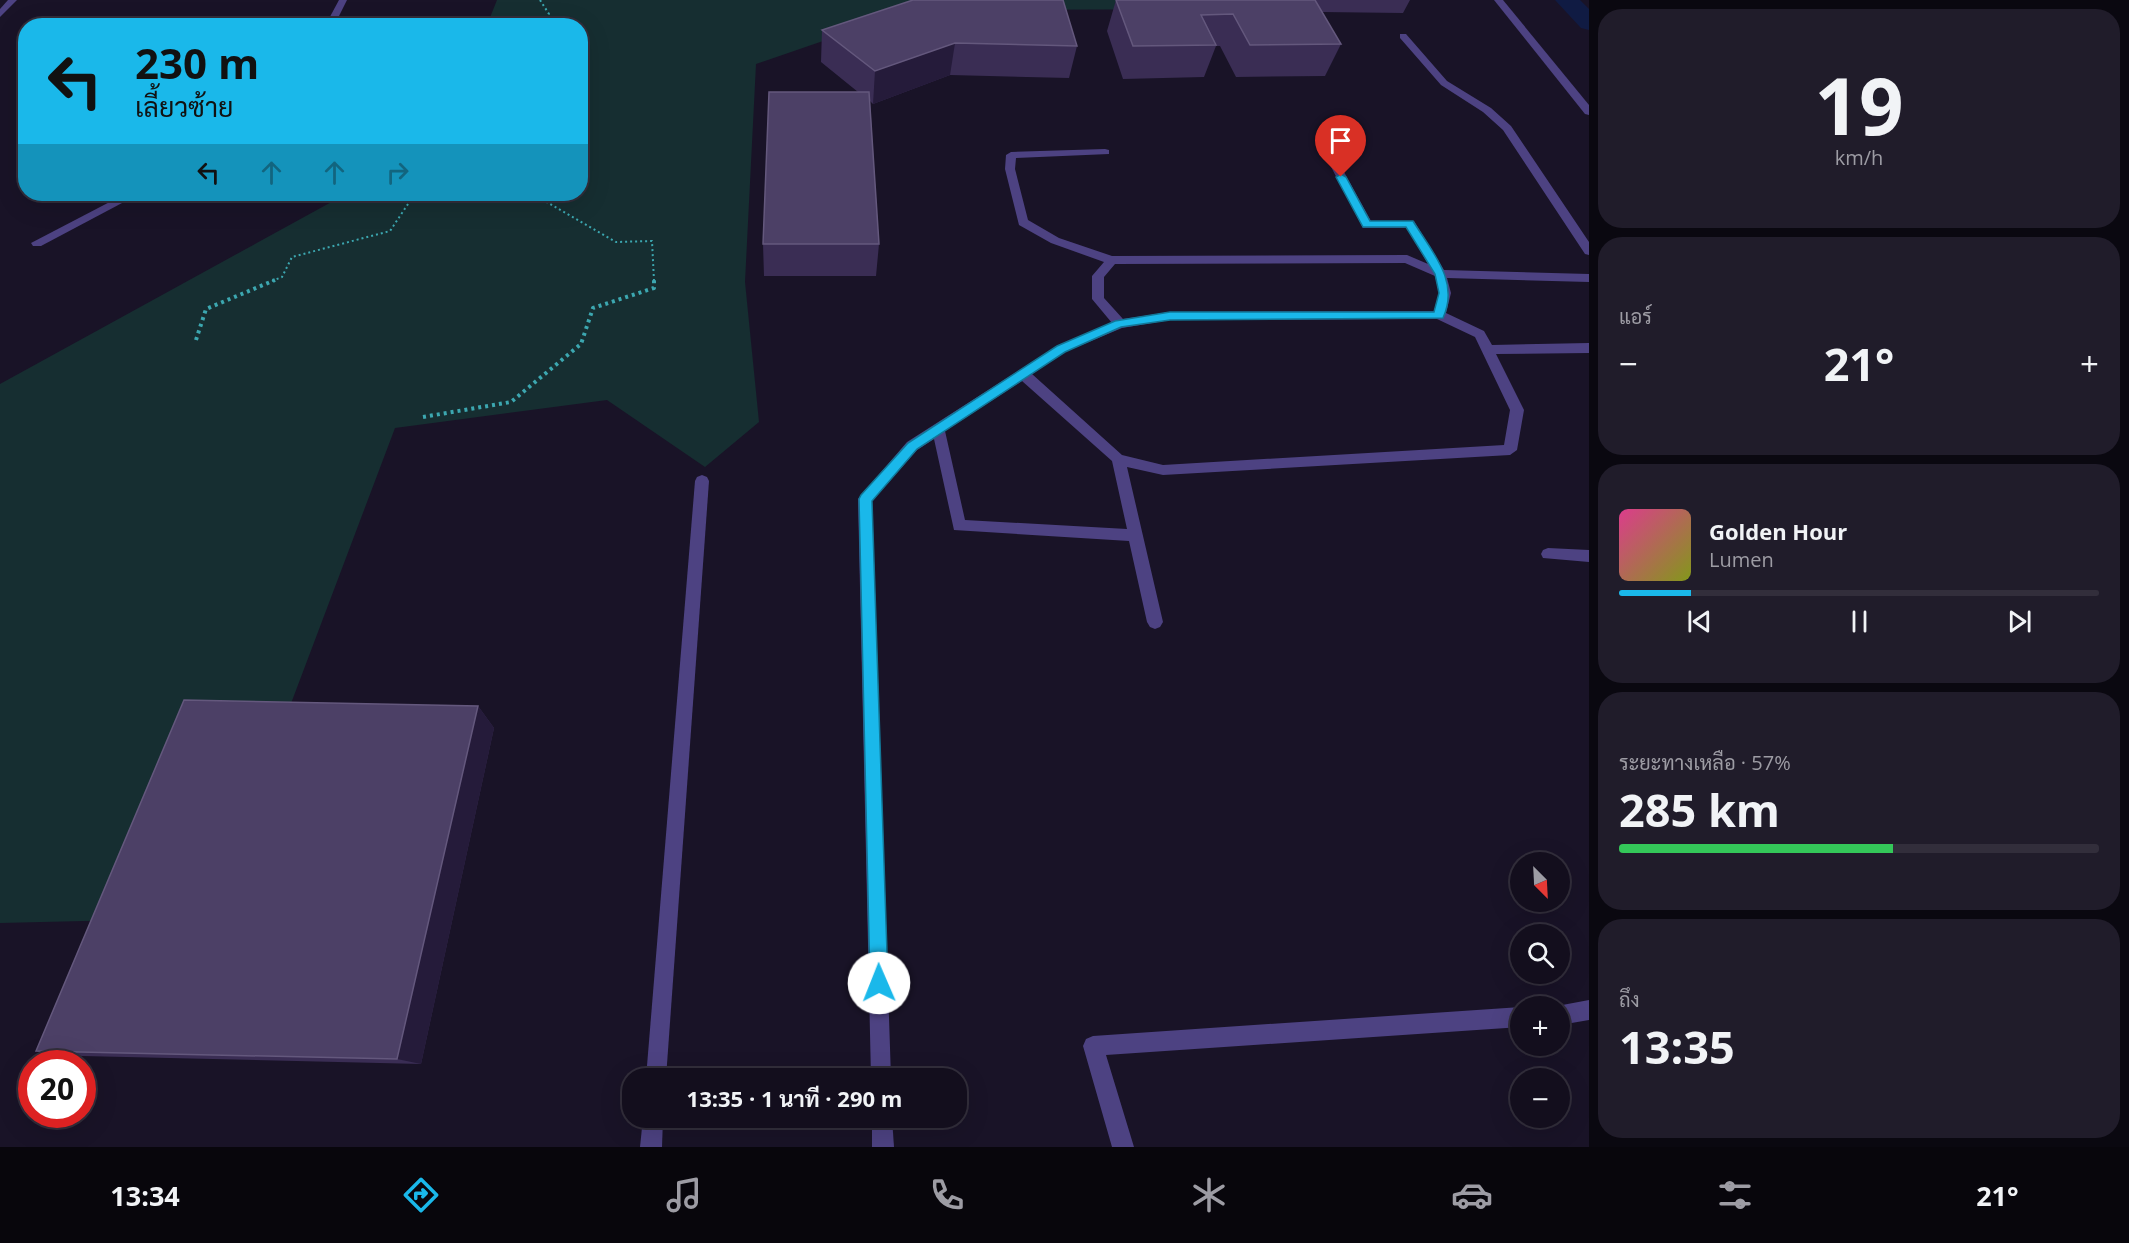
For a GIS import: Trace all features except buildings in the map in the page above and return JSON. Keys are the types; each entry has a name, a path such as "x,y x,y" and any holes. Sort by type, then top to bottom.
{"street":[{"path":"0,14 13,0"},
{"path":"333,18 343,0"},
{"path":"1498,0 1588,110"},
{"path":"1403,36 1444,83 1487,110 1507,128 1589,251"},
{"path":"1105,152 1011,155 1010,169 1023,222 1038,233 1066,247 1112,260 1407,259 1440,274 1589,278"},
{"path":"1332,161 1367,225 1410,224 1440,274 1445,293 1439,315"},
{"path":"37,243 119,201"},
{"path":"1112,260 1098,276 1098,299 1119,324"},
{"path":"881,1068 865,499 912,446 938,428 1023,373 1061,349 1119,324 1170,316 1439,315 1480,334 1517,410 1510,450 1162,470 1118,459 1023,373"},
{"path":"1488,351 1589,348"},
{"path":"938,428 959,526 1135,535"},
{"path":"1118,459 1155,622"},
{"path":"657,1068 702,481"},
{"path":"1548,554 1589,556"},
{"path":"1570,1013 1589,1010"},
{"path":"1123,1147 1093,1046 1510,1018"},
{"path":"651,1147 652,1128"},
{"path":"882,1128 883,1147"}],"path":[{"path":"540,0 549,14 547,18"},
{"path":"196,340 206,309 282,277 292,257 390,231 410,201"},
{"path":"423,417 511,402 580,344 593,308 654,288 652,241 616,242 545,201"}],"green space":[{"path":"497,0 1272,0 1277,9 913,10 756,64 745,282 759,422 705,467 607,400 395,428 210,918 0,923 0,384 333,201 588,201 588,18 490,18"}],"waterway":[{"path":"1567,0 1589,23"}],"route":[{"path":"879,983 865,499 912,446 1061,349 1119,324 1170,316 1439,315 1445,293 1440,274 1410,224 1367,225 1341,177"}]}
